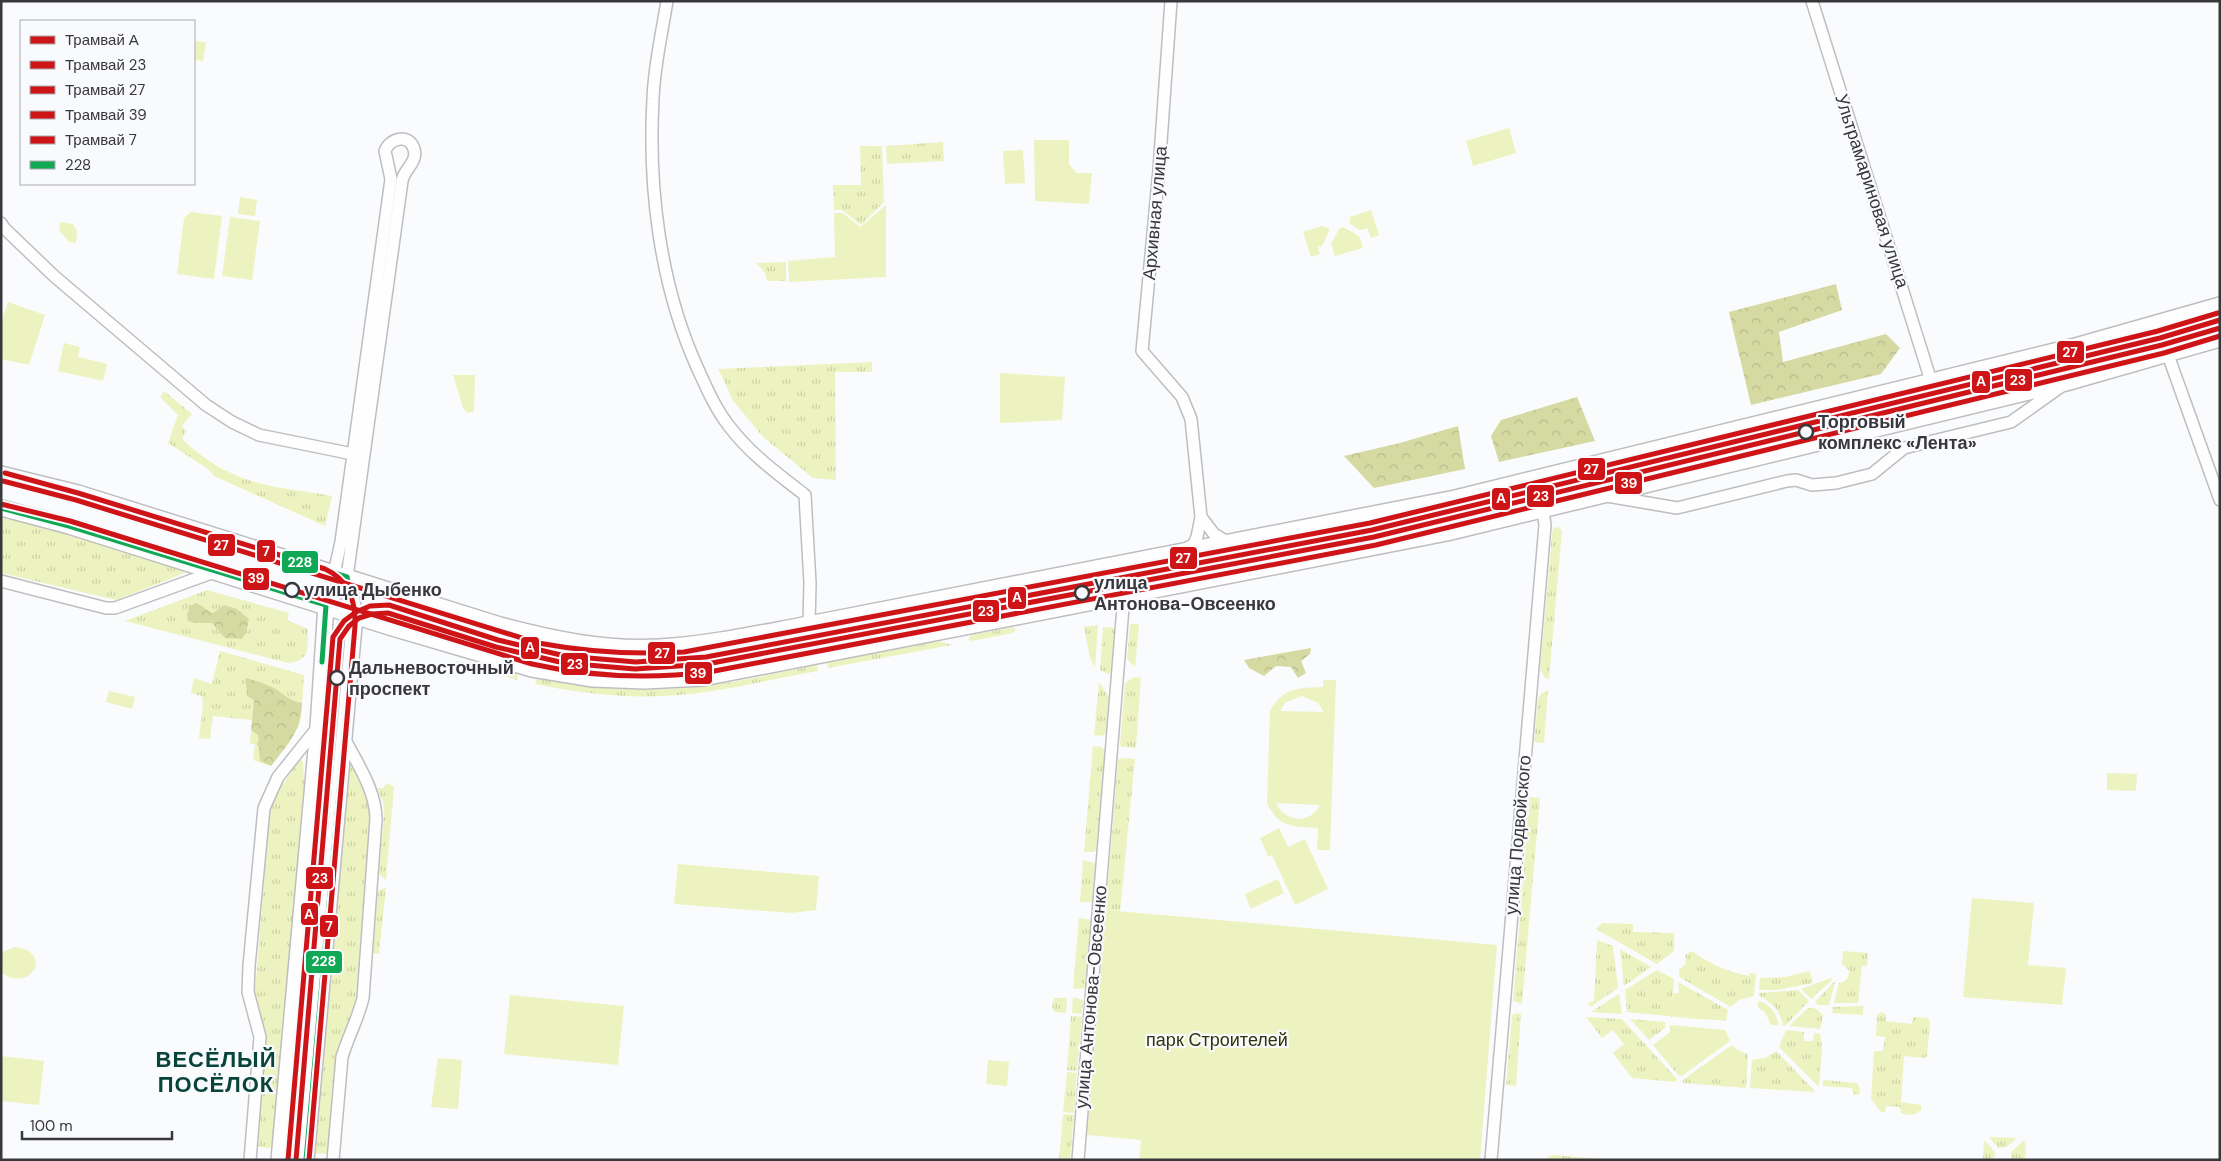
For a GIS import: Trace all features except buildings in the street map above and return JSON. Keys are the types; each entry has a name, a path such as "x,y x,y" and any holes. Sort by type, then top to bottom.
{"main road":[{"path":"1,474 78,493 500,626 568,642 657,647 703,643 810,624 1456,498 2079,345 2220,305"},
{"path":"1,508 69,526 532,669 593,679 646,681 703,678 942,633 1124,595 1447,533 2066,382 2220,339"},
{"path":"279,1160 318,727 326,605 341,575"},
{"path":"306,1160 355,615 341,575"}],"street":[{"path":"667,1 653,92 652,116 653,163 658,220 667,274 687,346 714,405 729,426 756,456 805,495 810,624"},
{"name":"Архивная улица","path":"1171,1 1142,351 1182,397 1191,419 1201,517"},
{"name":"Ультрамариновая улица","path":"1812,1 1931,381"},
{"path":"400,139 413,146 415,156 402,181 341,575 341,542 392,179 392,174 384,156 390,142 400,139"},
{"path":"1,223 60,282 206,405 232,422 259,435 353,454"},
{"path":"2168,355 2220,500"},
{"path":"1605,495 1677,508 1787,481 1796,480 1812,484 1851,481 1872,474 1904,448 2011,422 2066,382"},
{"name":"улица Подвойского","path":"1491,1160 1545,525 1543,510"},
{"path":"1201,517 1214,534 1227,542"},
{"path":"1183,551 1194,544 1200,531 1201,517"},
{"path":"1,581 106,608 115,608 217,571"},
{"name":"улица Антонова-Овсеенко","path":"1078,1160 1124,595"},
{"path":"250,1160 260,1037 250,999 249,966 264,808 278,777 318,727"},
{"path":"333,1160 342,1057 346,1042 360,1014 363,998 376,819 374,803 365,780 344,738"}],"green space":[{"path":"195,41 206,42 203,61 195,60"},
{"path":"1509,128 1516,153 1473,166 1466,141"},
{"path":"1034,140 1069,140 1069,164 1076,173 1092,173 1089,204 1035,201"},
{"path":"943,142 944,161 887,164 886,146"},
{"path":"860,146 882,146 884,202 861,225 842,210 834,210 833,185 861,185"},
{"path":"1023,150 1025,183 1005,184 1003,151"},
{"path":"240,197 257,200 255,216 238,214"},
{"path":"886,205 886,277 789,282 788,261 835,257 834,213 843,213 860,227"},
{"path":"1371,210 1379,235 1371,238 1367,228 1360,230 1350,224 1350,217"},
{"path":"191,212 222,216 214,279 177,274 184,218"},
{"path":"230,217 260,221 252,280 222,276"},
{"path":"60,222 73,224 77,231 76,243 69,242 59,230"},
{"path":"1322,226 1330,229 1322,246 1318,247 1320,254 1311,257 1303,232"},
{"path":"1343,227 1359,236 1363,248 1335,256 1331,244 1339,229"},
{"path":"786,262 786,281 767,281 765,273 756,263"},
{"path":"1836,284 1842,310 1779,332 1783,362 1886,334 1900,348 1881,374 1751,405 1729,312"},
{"path":"8,302 45,315 29,365 1,359 1,324"},
{"path":"64,343 80,347 78,357 107,364 103,381 58,371"},
{"path":"872,362 872,372 835,372 836,480 813,478 763,437 734,402 718,369"},
{"path":"1000,373 1065,377 1062,420 1000,423"},
{"path":"453,375 475,375 474,411 468,413 463,408"},
{"path":"164,391 192,414 182,426 186,431 182,439 212,463 245,479 281,488 332,496 325,526 214,476 208,469 168,443 178,415 160,397"},
{"path":"1577,397 1595,441 1499,462 1491,436 1501,420"},
{"path":"1458,426 1465,469 1374,488 1344,456 1400,443"},
{"path":"1,517 67,533 183,570 185,573 116,600 1,573"},
{"path":"1559,527 1562,531 1549,679 1545,678 1540,669 1552,535 1553,528"},
{"path":"207,590 289,613 287,620 308,629 307,648 304,656 301,660 288,663 125,621"},
{"path":"196,603 213,613 224,605 237,609 249,619 242,639 225,638 212,623 188,621 187,615 190,606"},
{"path":"1130,624 1139,624 1135,667 1127,659"},
{"path":"1098,625 1095,668 1090,657 1084,627"},
{"path":"1013,627 1016,630 1013,633 971,641 968,639 971,635"},
{"path":"1103,627 1115,628 1111,672 1108,674 1100,670"},
{"path":"939,641 952,645 828,668 827,662"},
{"path":"1311,648 1310,654 1301,661 1306,673 1298,678 1291,667 1276,666 1264,676 1249,668 1244,660"},
{"path":"220,651 304,675 299,726 271,766 253,760 255,744 250,744 252,720 213,716 210,739 199,738 203,704 202,696 191,693 194,678 212,684"},
{"path":"456,661 479,664 518,674 517,680 455,663"},
{"path":"817,665 818,671 731,688 679,695 607,695 535,684 537,678 578,685 620,689 683,688 732,682"},
{"path":"1134,677 1141,678 1136,748 1122,747 1120,745 1125,683"},
{"path":"246,678 271,686 290,699 302,703 299,722 293,737 271,766 260,761 258,735 251,730 254,700 247,696"},
{"path":"1323,680 1336,680 1330,850 1317,850 1318,828 1287,824 1276,817 1267,803 1270,711 1281,697 1292,690 1323,687","holes":["1302,696 1318,703 1324,712 1280,711 1286,702","1276,803 1320,805 1311,816 1298,819 1285,814"]},
{"path":"1099,682 1109,697 1106,733 1102,736 1094,735"},
{"path":"1548,690 1544,743 1534,742 1538,699 1541,694"},
{"path":"109,691 135,697 132,709 106,702"},
{"path":"1093,746 1101,747 1105,750 1096,850 1094,852 1084,852"},
{"path":"1121,758 1135,759 1120,911 1106,910 1118,760"},
{"path":"300,759 303,762 305,798 275,1148 258,1147 266,1036 256,1004 255,991 270,810 276,794"},
{"path":"349,767 354,768 368,803 370,816 356,996 339,1047 335,1067 328,1154 312,1153"},
{"path":"2107,773 2137,774 2136,791 2107,790"},
{"path":"387,783 394,787 386,880 379,874 384,805 377,788 383,788"},
{"path":"1530,797 1540,798 1522,1004 1513,1001"},
{"path":"1279,828 1288,847 1305,839 1328,889 1295,905 1272,855 1268,857 1260,838"},
{"path":"1083,860 1095,863 1092,902 1080,902"},
{"path":"678,864 819,876 816,910 791,913 674,904"},
{"path":"1278,879 1284,893 1251,909 1245,894"},
{"path":"386,887 379,954 373,953 378,891"},
{"path":"1972,898 2034,903 2028,965 2066,968 2062,1005 1963,997"},
{"name":"парк Строителей","path":"1106,910 1497,945 1480,1160 1139,1160 1141,1140 1087,1135"},
{"path":"1079,918 1091,920 1085,988 1073,989"},
{"path":"1602,923 1633,924 1633,932 1674,933 1674,951 1657,964 1596,929"},
{"path":"1597,940 1613,946 1618,988 1590,1007 1588,1003 1594,1001"},
{"path":"14,947 27,950 34,956 36,963 34,970 29,975 21,978 12,978 1,972 1,953"},
{"path":"1620,949 1651,967 1624,986"},
{"path":"1692,951 1712,964 1726,970 1749,976 1750,973 1756,974 1754,996 1739,1000 1731,1007 1679,977 1679,969 1685,964 1685,955"},
{"path":"1843,951 1868,953 1867,966 1862,966 1858,1003 1834,1003 1839,983 1845,981 1849,973 1849,970 1842,964"},
{"path":"1657,970 1674,979 1673,999 1697,1013 1697,1019 1627,1012 1625,990"},
{"path":"1810,971 1813,983 1777,990 1759,990 1760,978 1785,977"},
{"path":"1831,978 1832,980 1811,999 1801,989"},
{"path":"1678,982 1728,1010 1726,1021 1717,1020 1717,1013 1679,993"},
{"path":"1834,982 1829,1005 1818,1005 1815,1002"},
{"path":"1798,990 1809,1001 1785,1026 1783,1026 1775,1008 1759,996 1759,993"},
{"path":"1674,993 1682,993 1717,1013 1717,1020 1697,1019 1697,1013 1662,1011 1662,998 1673,999"},
{"path":"1619,994 1622,1014 1591,1012"},
{"path":"510,995 624,1006 618,1065 504,1054"},
{"path":"1073,997 1083,1000 1082,1014 1072,1013"},
{"path":"1054,998 1067,998 1066,1013 1055,1012 1052,1007"},
{"path":"1758,1001 1766,1004 1772,1010 1779,1025 1771,1025 1765,1012 1758,1008"},
{"path":"1863,1006 1863,1015 1832,1013 1833,1007"},
{"path":"1808,1008 1815,1008 1823,1015 1820,1029 1789,1026"},
{"path":"1882,1012 1886,1015 1886,1021 1912,1024 1913,1017 1928,1018 1930,1022 1927,1056 1925,1058 1904,1056 1901,1102 1921,1105 1921,1110 1914,1114 1903,1114 1900,1107 1886,1106 1885,1112 1881,1112 1871,1099 1874,1051 1883,1051 1885,1037 1876,1036 1877,1015"},
{"path":"1521,1014 1516,1086 1506,1085 1512,1015"},
{"path":"1071,1016 1082,1017 1077,1071 1067,1070"},
{"path":"1586,1017 1622,1019 1677,1079 1676,1082 1632,1078 1613,1053 1624,1044 1613,1030 1602,1038"},
{"path":"1630,1019 1665,1022 1665,1028 1649,1040"},
{"path":"1670,1025 1725,1030 1730,1041 1694,1067 1693,1065 1682,1072 1657,1042 1670,1032"},
{"path":"1786,1030 1804,1032 1804,1041 1813,1041 1814,1033 1820,1034 1822,1048 1819,1087 1779,1047"},
{"path":"1657,1042 1682,1072 1693,1065 1694,1067 1682,1076 1678,1075 1653,1045"},
{"path":"1732,1045 1737,1050 1743,1052 1745,1056 1743,1077 1701,1075 1698,1069"},
{"path":"1776,1051 1814,1092 1750,1088 1752,1060 1765,1058"},
{"path":"1744,1053 1748,1054 1746,1088 1683,1083 1683,1080 1698,1069 1701,1075 1745,1056"},
{"path":"1,1056 44,1061 39,1105 1,1101"},
{"path":"438,1058 462,1060 458,1109 431,1107"},
{"path":"988,1060 1009,1062 1007,1086 986,1084"},
{"path":"1067,1072 1077,1073 1074,1113 1063,1112"},
{"path":"1823,1080 1857,1083 1860,1088 1859,1095 1853,1094 1852,1088 1823,1086"},
{"path":"1063,1114 1074,1115 1070,1160 1059,1160"},
{"path":"1989,1137 2017,1138 2007,1147 1998,1148"},
{"path":"1984,1140 1995,1152 1994,1160 1983,1160"},
{"path":"2024,1140 2026,1146 2025,1160 2011,1160 2011,1152"},
{"path":"1549,1156 1610,1160 1547,1160"}],"tram line":[{"name":"27","path":"3,481 76,500 538,643 574,649 611,652 684,652 1370,523 2158,331 2218,313"},
{"name":"А","path":"288,1160 333,637 344,621 356,612 370,606 389,605 498,640 565,656 636,662 706,657 1372,530 2160,338 2220,320"},
{"name":"23","path":"296,1160 340,639 349,626 359,618 372,614 388,613 496,647 564,663 635,669 707,664 1374,537 2162,345 2220,328"},
{"name":"39","path":"1,504 70,521 532,664 576,672 620,676 664,676 709,672 1376,545 2164,353 2220,336"},
{"name":"7","path":"5,473 78,493 325,569 340,579 349,593 354,609 355,626 309,1160"}],"transit line":[{"name":"228","path":"1,474 78,493 347,577 355,615 306,1160"},
{"name":"228","path":"1,508 69,526 326,605 322,662"}],"place":[{"name":"Торговый комплекс «Лента»","path":"1806,432"},
{"name":"улица Дыбенко","path":"292,590"},
{"name":"улица Антонова-Овсеенко","path":"1082,593"},
{"name":"Дальневосточный проспект","path":"337,678"}],"district":[{"name":"ВЕСЁЛЫЙ ПОСЁЛОК","path":"216,1072"}]}
